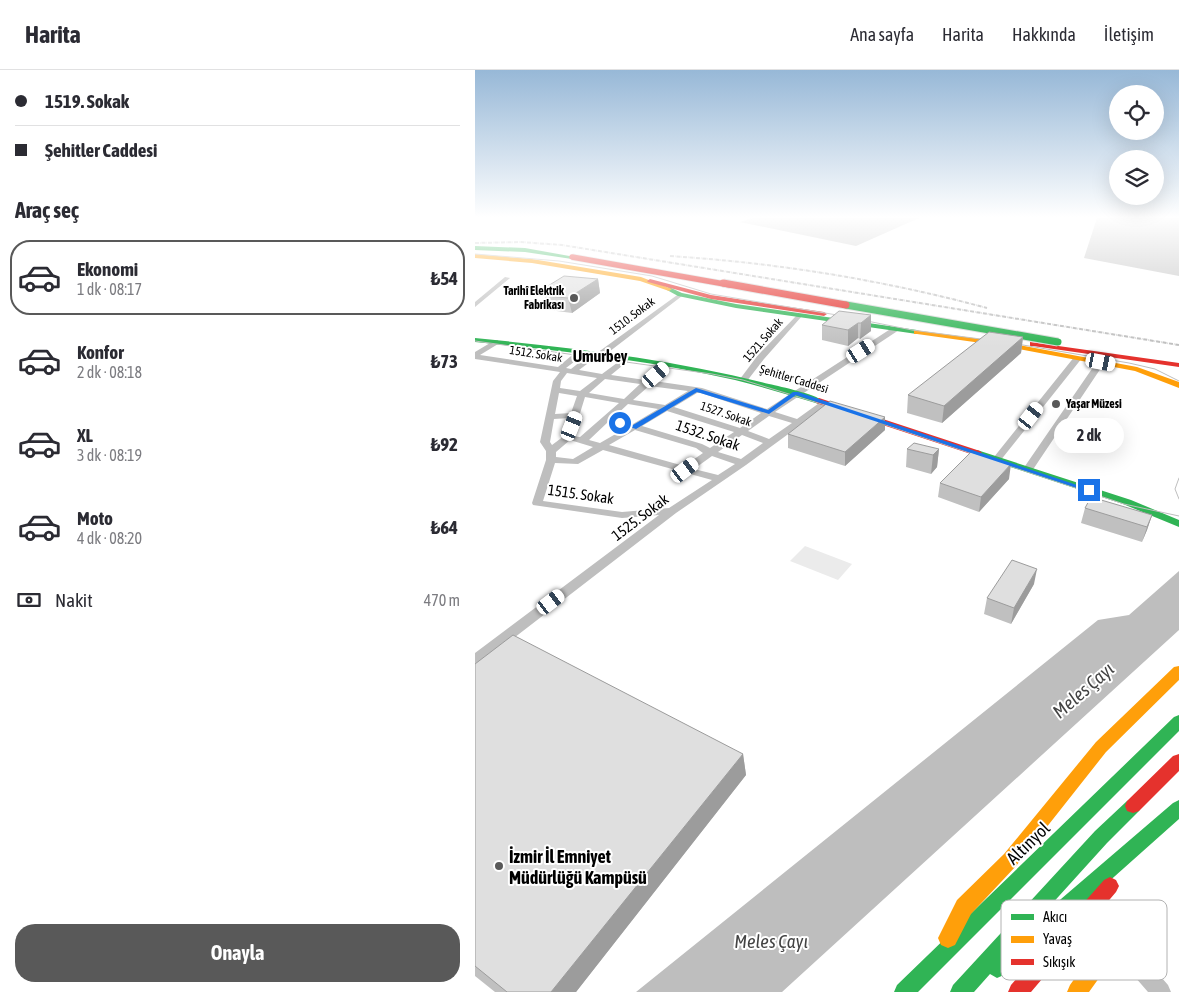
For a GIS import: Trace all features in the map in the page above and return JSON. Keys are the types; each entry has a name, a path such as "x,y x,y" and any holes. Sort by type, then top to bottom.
{"main road":[{"path":"532,261 654,278 1179,364"},
{"path":"595,261 1049,340 1179,358"},
{"path":"654,278 715,277"},
{"path":"654,278 699,295 1179,364"},
{"path":"654,278 679,295 799,316 1003,344 1137,369 1179,385"},
{"name":"Şehitler Caddesi","path":"475,340 667,365 744,379 796,393 1028,469 1131,504 1179,524"},
{"path":"939,955 964,906 1021,846 1101,747 1179,671"},
{"name":"Altınyol","path":"904,992 939,955 1179,721"},
{"path":"1044,900 1101,837 1179,761"},
{"path":"1075,900 1179,808"},
{"path":"1099,900 1169,817"},
{"path":"960,992 1001,947"},
{"path":"970,992 1001,965"},
{"path":"1018,992 1029,980"},
{"path":"1077,992 1086,980"}],"street":[{"path":"475,305 507,278"},
{"name":"1510. Sokak","path":"565,371 596,355 679,295"},
{"name":"1521. Sokak","path":"744,379 761,357 799,316"},
{"path":"685,470 796,393 895,330"},
{"name":"1512. Sokak","path":"475,356 495,342"},
{"name":"1515. Sokak","path":"580,353 557,381 545,442 551,455 537,503 622,515 672,511"},
{"name":"1512. Sokak","path":"475,356 696,390 798,422"},
{"path":"997,459 1078,358"},
{"path":"625,359 582,394 568,437 551,455 575,462 696,390"},
{"path":"1028,469 1101,362"},
{"path":"583,440 629,401 667,365"},
{"name":"1527. Sokak","path":"555,390 667,408 771,442"},
{"name":"1525. Sokak","path":"475,660 672,511 720,479 825,403"},
{"path":"550,417 576,415"},
{"name":"1532. Sokak","path":"607,419 699,446 709,452 743,462"},
{"path":"568,437 720,479"},
{"path":"1151,980 1161,992"}],"shaded area":[{"path":"805,546 852,564 838,580 790,561"}],"water":[{"path":"1100,261 1179,261 1179,276"},
{"name":"Meles Çayı","path":"1179,571 1179,630 782,992 636,992 1098,620 1129,615"}],"building":[{"path":"564,276 598,279 568,298 545,296 555,290 543,289"},
{"path":"839,311 871,315 848,330 822,325"},
{"path":"989,332 1023,337 944,406 908,395"},
{"path":"830,401 885,417 845,452 788,434"},
{"path":"914,443 939,449 933,455 907,449"},
{"path":"971,452 1011,464 981,497 940,483"},
{"path":"1091,497 1152,515 1147,527 1085,508"},
{"path":"1012,560 1037,569 1014,608 987,598"},
{"path":"513,635 743,754 551,992 507,992 475,966 475,664"}],"tram line":[{"path":"559,261 652,276 711,294 837,315 912,330 1011,343 1129,363 1155,369 1179,381"},
{"path":"475,341 712,374 743,380 838,409"},
{"path":"871,420 1124,504 1179,516"},
{"path":"1179,478 1175,489 1179,499"}],"railway":[{"path":"661,261 1179,345"},
{"path":"730,261 790,268 869,281 987,308"}],"traffic: fast":[{"path":"669,289 680,295 736,306 917,332"},
{"path":"846,305 1058,342"},
{"path":"475,340 649,361 735,378 819,401"},
{"path":"977,453 1127,502 1179,524"},
{"path":"904,992 1179,721"},
{"path":"1044,900 1101,837 1133,806"},
{"path":"1074,900 1179,808"},
{"path":"960,992 1001,947"},
{"path":"997,968 1001,964"}],"traffic: slow":[{"path":"532,261 641,279 669,289"},
{"path":"917,332 1003,344 1137,369 1179,385"},
{"path":"948,938 964,907 1010,860 1101,747 1179,671"},
{"path":"1077,992 1086,980"}],"traffic: jam":[{"path":"595,261 846,305"},
{"path":"650,281 711,297 824,314"},
{"path":"1033,344 1179,365"},
{"path":"819,401 977,453"},
{"path":"1133,806 1179,761"},
{"path":"1098,900 1110,886"},
{"path":"1018,992 1028,980"}],"place":[{"name":"Tarihî Elektrik Fabrikası","path":"574,298"},
{"name":"Yaşar Müzesi","path":"1056,404"},
{"name":"İzmir İl Emniyet Müdürlüğü Kampüsü","path":"499,866"}],"district":[{"name":"Umurbey","path":"600,356"}],"route":[{"path":"620,423 634,427 696,390 769,412 796,393 1089,490"}]}
